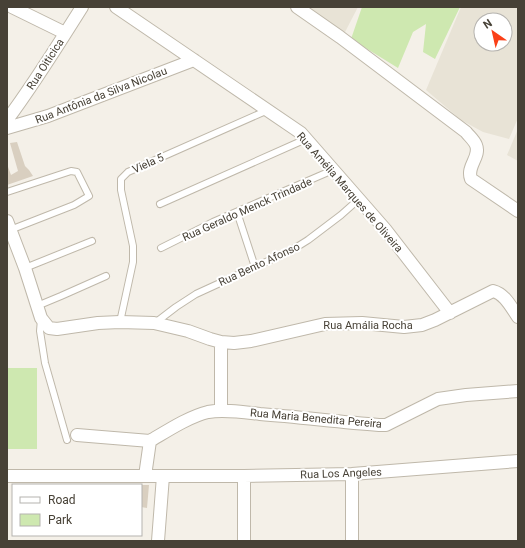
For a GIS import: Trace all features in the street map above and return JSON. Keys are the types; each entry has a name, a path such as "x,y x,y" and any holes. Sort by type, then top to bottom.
{"street":[{"path":"12,7 66,32"},
{"name":"Rua Oiticica","path":"7,120 22,100 82,7"},
{"name":"Rua Amélia Marques de Oliveira","path":"116,7 301,133 385,229 450,313"},
{"path":"297,7 466,132 476,143 477,148 469,173 471,179 518,211"},
{"name":"Rua Antônia da Silva Nicolau","path":"7,128 55,113 194,60"},
{"path":"9,226 25,268 41,318"},
{"name":"Rua Amália Rocha","path":"41,318 50,328 57,329 98,323 154,323 188,331 221,342 234,343 251,341 325,324 362,323 404,327 422,324 435,320 493,291 498,292 505,298 518,317"},
{"path":"221,342 221,411"},
{"name":"Rua Maria Benedita Pereira","path":"150,441 192,418 208,412 221,411 386,425 438,400 466,395 518,391"},
{"path":"72,438 150,441 145,476"},
{"name":"Rua Los Angeles","path":"7,476 244,476 352,474 518,461"},
{"path":"352,474 352,541"},
{"path":"158,541 163,476"},
{"path":"244,476 244,541"}],"lane":[{"name":"Viela 5","path":"120,322 133,262 133,246 121,190 122,179 128,172 268,110"},
{"path":"160,204 306,139"},
{"name":"Rua Geraldo Menck Trindade","path":"161,248 213,222 333,170"},
{"path":"7,192 71,171 76,172 89,196 74,204 9,226"},
{"name":"Rua Bento Afonso","path":"154,323 176,306 196,294 292,250 341,215 359,199"},
{"path":"237,212 255,267"},
{"path":"25,268 92,241"},
{"path":"37,306 106,276"},
{"path":"41,318 40,331 45,363 72,438"}],"shaded area":[{"path":"301,7 358,7 344,34"},
{"path":"461,7 518,7 518,118 509,139 483,132 461,120 426,90"},
{"path":"518,129 518,161 507,155"}],"green space":[{"path":"362,7 460,7 435,59 423,52 426,24 413,32 398,68 351,39"},
{"path":"7,368 37,368 37,449 7,449"}],"building":[{"path":"17,142 25,166 33,176 7,185 7,164 11,175 18,171 10,143"},
{"path":"142,485 149,485 147,508 142,507"}]}
